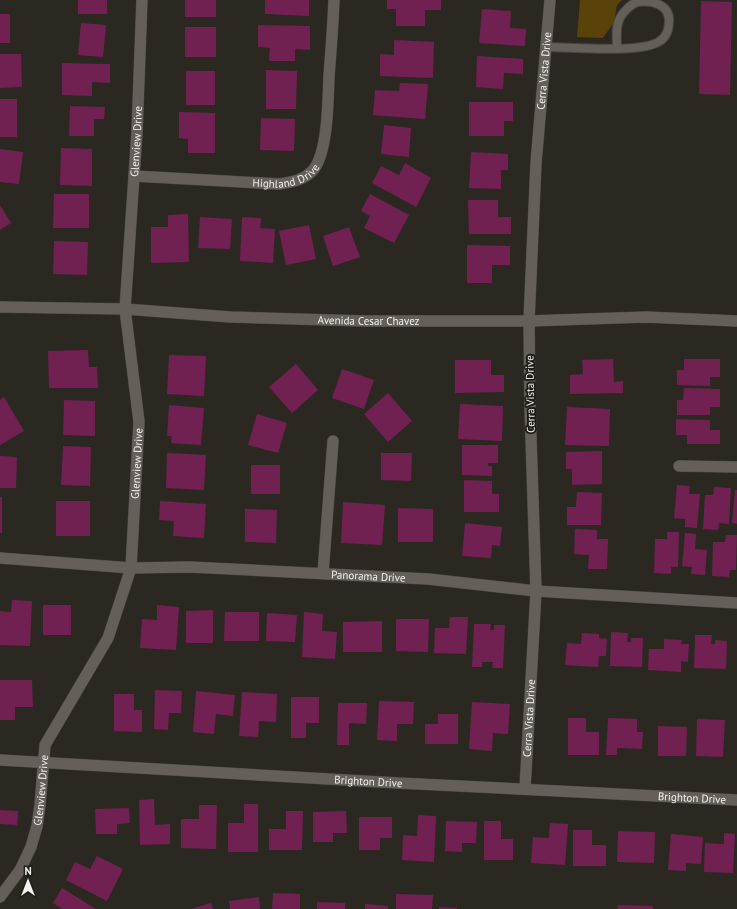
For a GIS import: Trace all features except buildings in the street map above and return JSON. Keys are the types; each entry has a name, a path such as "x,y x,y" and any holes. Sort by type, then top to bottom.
{"street":[{"name":"Glenview Drive","path":"0,897 20,870 31,847 37,826 40,805 44,745 108,638 131,568 139,422 125,309 138,132 142,0"},
{"name":"Highland Drive","path":"134,176 279,184 300,180 310,173 319,160 322,149 327,109 334,0"},
{"name":"Cerra Vista Drive","path":"525,789 536,591 530,407 530,321 536,163 550,0"},
{"name":"Avenida Cesar Chavez","path":"0,307 125,309 238,318 365,321 530,321 646,316 737,321"},
{"path":"323,573 333,441"},
{"path":"679,466 737,467"},
{"name":"Panorama Drive","path":"0,558 131,568 190,567 428,578 536,591 737,603"},
{"name":"Brighton Drive","path":"0,760 398,783 737,800"}],"lane":[{"path":"546,47 637,49 647,47 660,42 666,35 669,28 669,16 663,6 649,1 638,2 630,6 619,19 617,48"}],"shaded area":[{"path":"580,0 622,0 617,5 614,22 603,38 577,37"}]}
